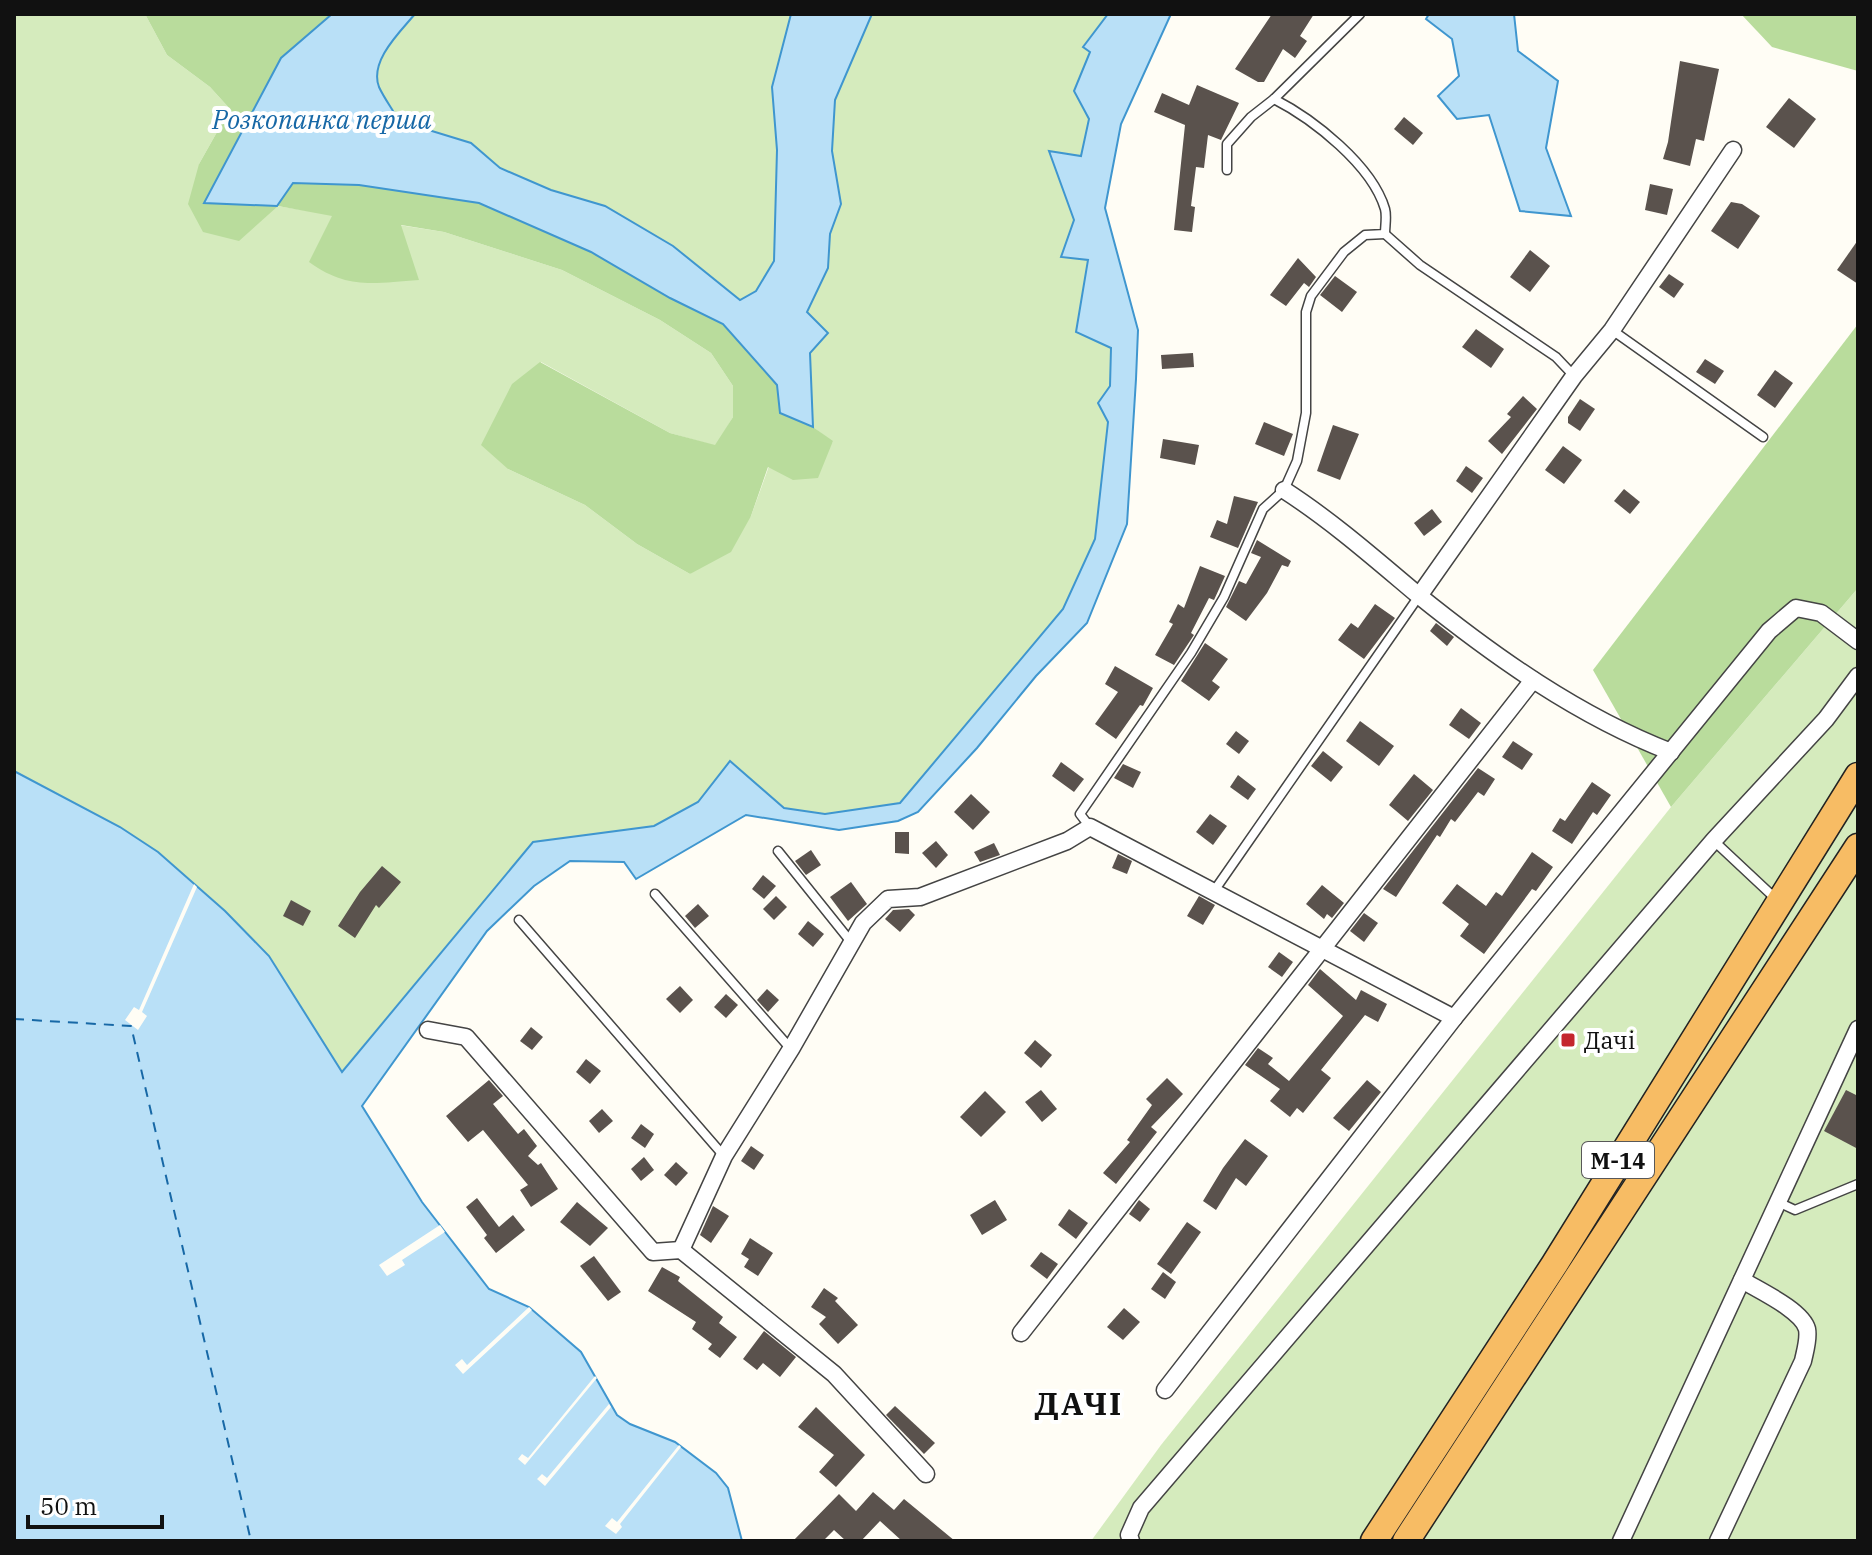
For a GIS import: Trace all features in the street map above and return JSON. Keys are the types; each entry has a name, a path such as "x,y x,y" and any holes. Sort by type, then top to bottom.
{"highway":[{"name":"М-14","path":"1374,1541 1554,1265 1858,776"},
{"name":"М-14","path":"1406,1541 1858,847"}],"street":[{"path":"1419,596 1574,376 1612,330 1733,150"},
{"path":"1284,490 1326,517 1419,596 1533,680 1627,735 1671,752"},
{"path":"1165,1390 1454,1018 1769,631 1796,608 1821,613 1858,641"},
{"path":"1131,1541 1129,1535 1141,1508 1714,840 1826,719 1858,676"},
{"path":"1021,1333 1533,680"},
{"path":"681,1250 724,1156 791,1049 863,923 888,899 920,897 1067,841 1090,827 1454,1018"},
{"path":"1621,1541 1858,1029"},
{"path":"428,1030 466,1037 653,1252 681,1250 834,1374 926,1474"},
{"path":"1718,1541 1803,1361 1806,1346 1807,1331 1803,1321 1742,1280"}],"lane":[{"path":"1227,170 1227,144 1251,117 1274,99 1360,14"},
{"path":"1274,99 1295,110 1349,154 1371,181 1385,210 1385,234"},
{"path":"1090,827 1080,814 1191,653 1224,597 1263,509 1284,490 1297,461 1306,413 1306,312 1311,296 1344,252 1365,235 1385,234 1420,265 1556,357 1574,376"},
{"path":"1612,330 1763,437"},
{"path":"1213,892 1419,596"},
{"path":"1714,840 1778,901"},
{"path":"778,851 851,943"},
{"path":"655,894 791,1049"},
{"path":"519,920 724,1156"},
{"path":"1778,1202 1795,1210 1858,1184"}],"green space":[{"path":"15,14 145,14 167,55 210,87 230,109 199,164 239,240 277,206 444,232 562,270 660,320 711,353 733,386 733,417 716,446 670,433 541,362 508,469 585,505 637,544 690,574 751,516 769,466 833,442 813,427 807,312 828,268 830,234 841,204 832,151 835,100 872,14 1108,14 1083,46 1090,52 1074,90 1089,119 1081,156 1050,152 1088,259 1076,332 1111,348 1110,386 1098,403 1108,422 1095,539 1063,609 900,803 825,814 784,808 730,761 698,802 654,826 533,842 341,1072 269,956 225,911 158,852 120,827 14,771"},
{"path":"145,14 331,14 293,183 359,185 479,203 591,252 670,298 723,324 777,385 780,413 813,427 833,441 818,478 793,480 768,467 751,516 731,552 690,574 637,544 585,505 508,469 481,445 512,384 540,362 670,433 715,445 733,417 733,386 711,353 660,320 562,270 444,232 401,225 419,280 361,283 336,277 309,262 332,216 278,206 239,241 203,232 188,204 199,164 230,109 210,87 167,55"},
{"path":"415,14 791,14 772,87 777,150 774,261 756,291 740,300 673,246 605,206 551,190 500,168 471,143 399,121 379,87 378,67 394,38"},
{"path":"1741,14 1858,14 1858,71 1772,47"},
{"path":"1858,324 1858,588 1671,807 1593,670"},
{"path":"1858,588 1858,1541 1091,1541 1161,1445 1671,807"}],"water":[{"name":"Розкопанка перша","path":"332,14 415,14 394,38 378,67 379,87 399,121 471,143 500,168 551,190 605,206 673,246 740,300 756,291 774,261 777,150 772,87 791,14 872,14 835,100 832,151 841,204 830,234 828,268 807,312 828,333 810,353 813,427 780,413 777,385 723,324 670,298 591,252 479,203 359,185 293,183 277,206 204,203 281,58"},
{"path":"1108,14 1171,14 1121,124 1105,208 1138,330 1136,379 1127,524 1087,623 1036,676 977,748 918,812 898,821 839,830 746,815 636,879 624,862 570,861 534,886 487,931 362,1106 422,1202 489,1289 529,1307 581,1352 617,1415 630,1424 675,1442 716,1473 728,1488 742,1541 14,1541 14,771 120,827 158,852 225,911 269,956 342,1072 533,842 654,826 698,802 730,761 784,808 825,814 900,803 1063,609 1095,539 1108,422 1098,403 1110,386 1111,348 1076,332 1088,260 1061,257 1074,220 1049,151 1081,156 1089,119 1074,91 1090,52 1083,47"},
{"path":"1429,14 1514,14 1518,51 1558,81 1546,148 1571,216 1520,211 1489,115 1457,119 1438,96 1459,76 1452,39 1426,19"}],"pier":[{"path":"194,884 197,887 142,1012 147,1016 138,1030 125,1020 134,1007 139,1010"},
{"path":"440,1225 445,1232 402,1260 405,1265 387,1276 379,1265"},
{"path":"529,1307 532,1310 463,1374 455,1365 462,1359 467,1365"},
{"path":"595,1376 597,1378 525,1465 518,1459 522,1454 528,1458"},
{"path":"609,1404 611,1407 545,1486 537,1479 542,1474 547,1478"},
{"path":"679,1445 681,1447 620,1524 622,1527 616,1534 605,1526 612,1518 617,1522"}],"building":[{"path":"1272,14 1314,14 1300,36 1307,41 1295,58 1283,49 1264,82 1258,82 1235,69"},
{"path":"1680,61 1719,69 1704,141 1696,139 1690,166 1663,159"},
{"path":"1197,85 1239,103 1221,140 1208,135 1204,168 1196,167 1191,206 1195,207 1192,232 1174,230 1185,125 1154,112 1162,93 1189,105"},
{"path":"1789,98 1816,119 1794,148 1766,127"},
{"path":"1404,117 1423,133 1413,145 1394,129"},
{"path":"1650,184 1673,189 1667,215 1645,210"},
{"path":"1731,202 1742,204 1760,216 1738,249 1711,231"},
{"path":"1858,240 1858,284 1837,270"},
{"path":"1530,250 1550,266 1530,292 1510,277"},
{"path":"1298,258 1316,277 1309,287 1304,283 1286,306 1270,295"},
{"path":"1669,274 1684,284 1674,298 1659,287"},
{"path":"1335,276 1357,292 1342,312 1320,295"},
{"path":"1476,329 1504,349 1491,368 1462,347"},
{"path":"1193,353 1194,367 1162,369 1161,355"},
{"path":"1705,359 1724,371 1715,384 1696,372"},
{"path":"1775,370 1793,383 1775,408 1757,395"},
{"path":"1523,396 1537,409 1502,454 1488,441 1511,417 1507,414"},
{"path":"1580,399 1595,409 1580,431 1568,423 1568,417"},
{"path":"1264,422 1293,434 1284,456 1255,444"},
{"path":"1333,425 1359,434 1340,480 1317,471"},
{"path":"1163,439 1199,445 1195,465 1160,458"},
{"path":"1563,446 1582,460 1564,484 1545,470"},
{"path":"1466,466 1483,478 1472,493 1456,481"},
{"path":"1624,489 1640,502 1630,514 1614,501"},
{"path":"1234,496 1258,502 1238,548 1210,537 1217,520 1227,524"},
{"path":"1432,509 1442,522 1424,536 1414,523"},
{"path":"1257,540 1291,561 1288,567 1282,565 1267,593 1246,621 1226,607 1239,581 1246,584 1261,557 1251,553"},
{"path":"1200,566 1225,576 1214,600 1209,598 1191,633 1194,635 1174,665 1155,655 1173,624 1169,622 1178,604 1184,608"},
{"path":"1375,604 1395,618 1364,659 1338,640 1351,623 1358,628"},
{"path":"1436,623 1454,637 1447,646 1430,631"},
{"path":"1205,643 1228,659 1212,681 1220,687 1209,701 1181,681"},
{"path":"1115,666 1153,688 1143,706 1140,705 1116,739 1095,724 1118,692 1105,684"},
{"path":"1461,708 1481,723 1469,739 1449,725"},
{"path":"1360,721 1394,746 1379,766 1346,741"},
{"path":"1236,731 1249,741 1239,754 1226,744"},
{"path":"1513,741 1533,754 1522,770 1502,757"},
{"path":"1323,751 1343,767 1331,782 1311,766"},
{"path":"1061,762 1084,779 1074,792 1052,776"},
{"path":"1123,764 1141,772 1133,788 1114,778"},
{"path":"1478,768 1495,779 1484,796 1478,792 1455,822 1451,819 1440,837 1437,835 1396,897 1383,889"},
{"path":"1414,774 1433,790 1408,821 1389,805"},
{"path":"1238,775 1256,789 1248,800 1230,787"},
{"path":"1592,782 1611,795 1597,815 1593,812 1572,844 1552,831 1560,818 1565,821"},
{"path":"971,794 990,812 973,830 954,812"},
{"path":"1210,814 1227,826 1213,845 1196,832"},
{"path":"895,832 909,832 909,854 895,853"},
{"path":"936,841 948,855 936,868 922,853"},
{"path":"994,843 1000,855 980,862 974,852"},
{"path":"811,850 821,865 806,875 795,861"},
{"path":"1532,852 1553,867 1536,891 1532,889 1484,954 1460,936 1469,924 1442,903 1457,884 1486,906 1496,892 1502,896"},
{"path":"1118,854 1132,861 1127,874 1112,868"},
{"path":"382,866 401,882 379,908 376,905 355,938 338,926"},
{"path":"763,875 776,886 764,899 752,889"},
{"path":"851,882 867,904 848,921 830,897"},
{"path":"1322,885 1344,903 1332,918 1327,914 1324,919 1306,904"},
{"path":"776,896 787,907 774,920 763,909"},
{"path":"1199,896 1215,905 1203,925 1187,916"},
{"path":"291,900 311,911 303,926 283,916"},
{"path":"698,904 709,916 695,928 685,916"},
{"path":"909,909 915,915 900,932 885,919 893,910"},
{"path":"1364,913 1378,923 1364,942 1350,931"},
{"path":"808,921 824,934 813,947 798,934"},
{"path":"1279,952 1293,962 1282,977 1268,967"},
{"path":"1320,969 1356,1000 1361,990 1387,1004 1378,1022 1365,1015 1321,1070 1331,1078 1303,1113 1297,1108 1290,1117 1270,1101 1280,1089 1245,1065 1258,1048 1273,1058 1268,1064 1289,1081 1343,1016 1308,985"},
{"path":"680,986 693,1000 680,1013 666,999"},
{"path":"767,989 779,1000 768,1012 757,1000"},
{"path":"726,994 738,1005 726,1018 714,1007"},
{"path":"531,1027 543,1037 532,1050 520,1041"},
{"path":"1035,1040 1052,1055 1041,1068 1024,1053"},
{"path":"586,1059 601,1071 590,1084 576,1072"},
{"path":"1167,1078 1183,1094 1151,1127 1157,1132 1116,1184 1103,1173 1130,1142 1127,1140 1152,1105 1146,1099"},
{"path":"489,1080 503,1096 493,1104 518,1134 524,1129 537,1146 528,1156 538,1165 541,1163 558,1189 531,1207 520,1190 528,1185 483,1130 468,1142 446,1116"},
{"path":"1367,1080 1381,1092 1349,1131 1333,1118"},
{"path":"1041,1090 1057,1109 1042,1122 1025,1102"},
{"path":"1846,1090 1858,1096 1858,1149 1824,1131"},
{"path":"985,1091 1006,1112 981,1137 960,1117"},
{"path":"602,1109 613,1121 599,1133 589,1121"},
{"path":"641,1124 654,1134 645,1148 631,1138"},
{"path":"1245,1139 1268,1156 1246,1186 1236,1178 1216,1210 1203,1201"},
{"path":"751,1146 764,1155 754,1170 741,1161"},
{"path":"644,1157 654,1170 641,1181 631,1169"},
{"path":"676,1162 688,1173 676,1186 664,1175"},
{"path":"477,1198 499,1227 513,1215 525,1230 496,1253 466,1207"},
{"path":"995,1200 1007,1220 982,1235 970,1215"},
{"path":"1139,1200 1150,1209 1140,1222 1129,1214"},
{"path":"577,1202 608,1228 590,1246 560,1222"},
{"path":"713,1206 729,1216 711,1243 700,1235"},
{"path":"1069,1209 1088,1223 1076,1239 1058,1225"},
{"path":"1187,1222 1201,1232 1171,1274 1157,1264"},
{"path":"750,1238 773,1253 758,1276 744,1267 749,1259 741,1254"},
{"path":"1041,1252 1058,1264 1047,1279 1030,1266"},
{"path":"594,1256 621,1292 608,1301 580,1266"},
{"path":"662,1267 680,1277 678,1281 723,1317 719,1323 737,1337 720,1358 708,1349 712,1344 692,1329 696,1322 648,1291"},
{"path":"1163,1272 1176,1282 1165,1299 1151,1289"},
{"path":"824,1288 838,1298 835,1301 858,1325 838,1344 819,1324 826,1317 811,1307"},
{"path":"1124,1308 1140,1322 1123,1340 1107,1327"},
{"path":"764,1331 796,1357 780,1377 763,1363 757,1370 743,1359"},
{"path":"895,1406 935,1443 924,1454 886,1415"},
{"path":"816,1407 865,1455 836,1487 819,1472 834,1455 798,1427"},
{"path":"873,1492 894,1510 904,1499 955,1541 902,1541 880,1521 861,1541 846,1541 834,1530 823,1541 793,1541 839,1494 856,1511"}],"ferry route":[{"path":"14,1019 131,1026 251,1541"}],"place":[{"name":"Дачі","path":"1568,1040"}],"district":[{"name":"ДАЧІ","path":"1079,1403"}]}
